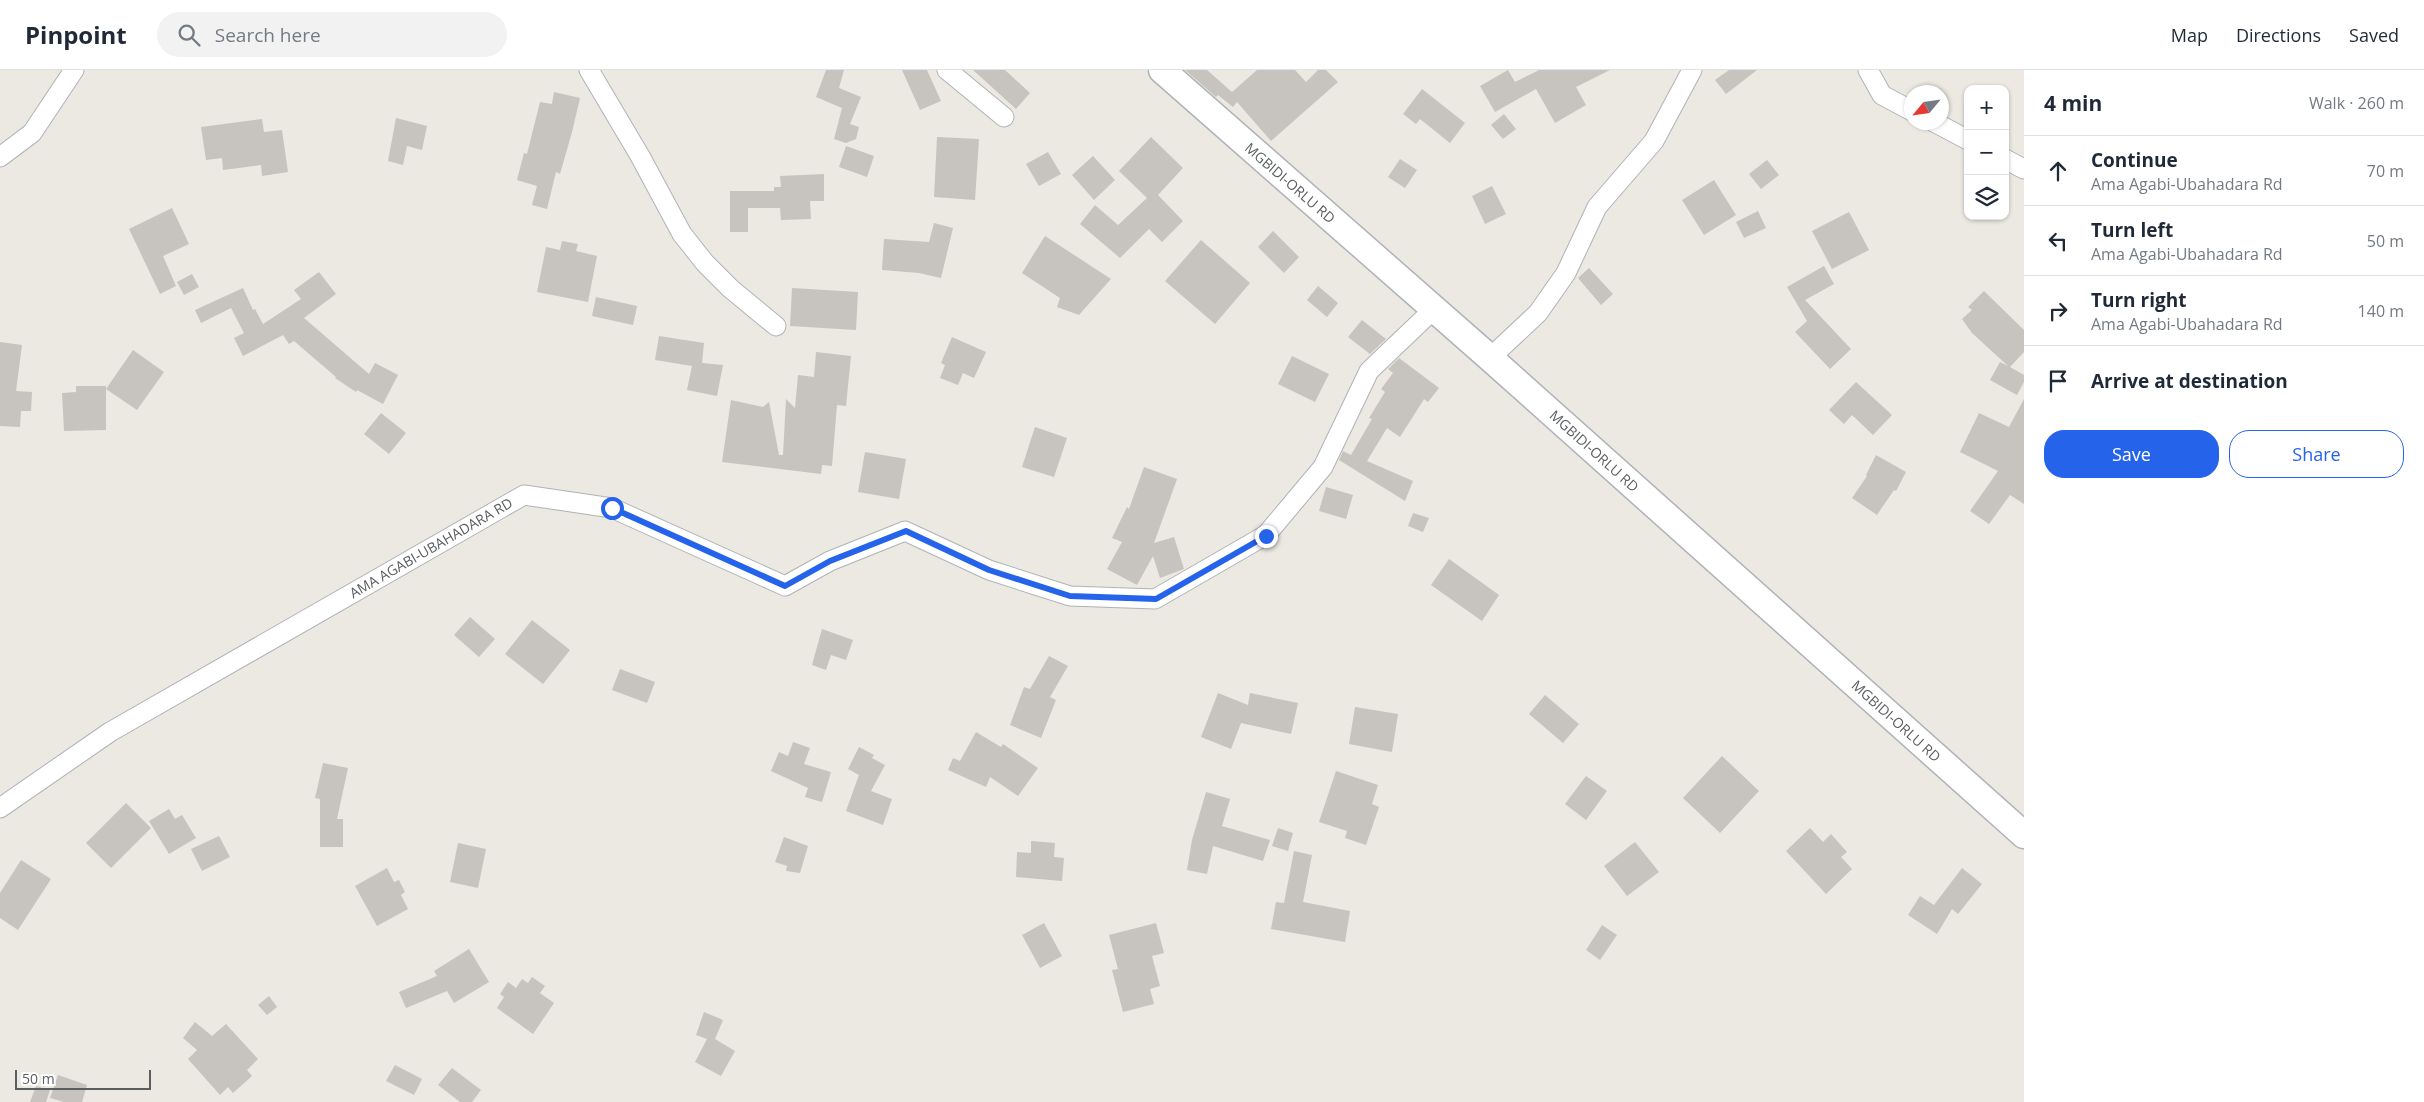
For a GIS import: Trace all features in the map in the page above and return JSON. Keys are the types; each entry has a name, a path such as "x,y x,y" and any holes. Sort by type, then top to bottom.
{"main road":[{"name":"MGBIDI-ORLU RD","path":"1162,70 1490,358 2024,835"}],"street":[{"path":"0,157 32,133 74,70"},
{"path":"589,70 640,156 682,234 718,276 776,326"},
{"path":"947,70 1004,117"},
{"path":"1490,358 1543,305 1566,273 1597,208 1654,141 1692,70"},
{"path":"1868,70 1882,95 1904,107"},
{"path":"1949,130 1964,138"},
{"path":"2009,161 2024,169"},
{"name":"AMA AGABI-UBAHADARA RD","path":"0,808 110,732 524,495 612,508 785,586 830,561 906,531 989,570 1070,596 1156,599 1266,536 1323,467 1369,371 1434,309"}],"building":[{"path":"826,70 844,70 839,88 861,97 850,124 859,127 856,139 846,143 834,139 842,108 816,97"},
{"path":"902,70 927,70 941,101 920,110"},
{"path":"973,70 1005,70 1030,93 1016,109"},
{"path":"1185,70 1207,70 1232,92 1257,70 1295,70 1306,82 1318,70 1326,70 1338,82 1271,141 1237,102 1233,107 1218,95 1216,97"},
{"path":"1508,70 1515,82 1539,70 1610,70 1576,87 1586,105 1555,123 1536,89 1495,112 1480,86"},
{"path":"1729,70 1757,70 1726,94 1715,80"},
{"path":"1422,89 1465,123 1450,143 1420,119 1416,124 1403,114"},
{"path":"554,92 580,98 560,174 556,172 547,209 532,205 537,186 517,180 524,153 527,154 540,102 552,104"},
{"path":"1504,114 1516,129 1503,139 1491,125"},
{"path":"396,118 427,126 422,150 407,146 403,165 388,161"},
{"path":"262,119 264,132 282,130 288,172 262,176 261,165 223,170 222,158 206,160 201,127"},
{"path":"937,137 979,139 975,200 934,197"},
{"path":"1151,137 1183,168 1158,195 1183,221 1162,242 1149,229 1120,258 1080,224 1095,205 1118,225 1147,198 1119,171"},
{"path":"846,146 874,156 867,177 839,167"},
{"path":"1048,152 1061,174 1039,186 1026,164"},
{"path":"1093,156 1115,180 1094,200 1072,175"},
{"path":"1400,159 1417,170 1405,188 1388,177"},
{"path":"1767,160 1779,175 1761,189 1749,174"},
{"path":"824,174 824,201 810,201 811,219 781,220 780,208 748,208 748,232 730,232 730,191 774,191 774,187 781,187 780,176"},
{"path":"1714,180 1736,215 1704,235 1682,200"},
{"path":"1492,186 1506,214 1485,224 1472,196"},
{"path":"172,208 189,244 163,256 176,286 160,294 129,229"},
{"path":"1758,211 1766,228 1744,238 1736,222"},
{"path":"1849,212 1869,250 1832,269 1812,231"},
{"path":"934,223 953,228 941,278 919,273 882,270 884,239 929,242"},
{"path":"1273,231 1299,257 1284,273 1258,247"},
{"path":"1045,236 1111,279 1079,315 1057,307 1060,298 1022,273"},
{"path":"1201,240 1250,283 1215,324 1165,281"},
{"path":"562,241 578,244 576,251 597,256 588,302 537,292 546,247 560,250"},
{"path":"1824,266 1834,284 1805,300 1851,349 1830,369 1795,332 1807,321 1787,287"},
{"path":"1589,268 1613,294 1601,305 1578,278"},
{"path":"319,272 336,294 304,318 369,374 375,363 398,375 383,404 357,390 356,392 335,378 294,341 289,344 283,335 243,356 234,338 244,333 231,308 201,323 195,310 243,288 253,310 255,309 263,324 301,299 294,290"},
{"path":"192,274 199,287 184,295 177,282"},
{"path":"1318,286 1338,303 1327,317 1307,300"},
{"path":"792,288 858,292 856,330 790,326"},
{"path":"1984,291 2024,330 2024,352 2010,367 2024,375 2024,382 2017,395 1990,380 2000,362 2008,366 1972,333 1962,319 1972,310 1968,307"},
{"path":"596,297 637,306 633,325 592,316"},
{"path":"1362,320 1386,339 1370,354 1348,337"},
{"path":"659,336 704,343 702,363 723,365 717,396 687,390 692,366 655,360"},
{"path":"952,337 986,352 974,378 963,373 958,385 940,378 945,365 941,363"},
{"path":"0,342 22,345 16,391 32,392 31,411 21,411 20,427 0,426"},
{"path":"133,350 164,372 137,410 106,389"},
{"path":"816,352 851,356 846,406 837,405 832,466 822,465 821,474 722,462 731,400 763,407 769,402 779,455 783,455 786,399 795,408 798,375 814,377"},
{"path":"1292,356 1329,374 1315,402 1278,384"},
{"path":"1399,358 1439,388 1428,402 1424,399 1400,437 1387,428 1367,461 1413,481 1405,501 1339,460 1343,451 1351,455 1372,419 1369,418 1385,392 1381,389 1393,373 1388,369"},
{"path":"1856,382 1892,415 1873,435 1852,415 1844,424 1829,410"},
{"path":"76,386 106,386 106,430 64,431 62,393 76,392"},
{"path":"2024,399 2024,504 2010,495 1989,524 1970,511 1998,471 1960,452 1979,413 2009,427"},
{"path":"381,413 406,433 389,454 364,434"},
{"path":"1035,427 1067,438 1054,477 1022,467"},
{"path":"865,452 906,459 899,499 858,492"},
{"path":"1876,455 1906,472 1896,491 1894,490 1877,515 1852,498 1867,476"},
{"path":"1144,467 1177,479 1154,543 1174,537 1184,569 1160,578 1153,556 1137,585 1107,569 1122,542 1112,538 1127,507 1129,509"},
{"path":"1326,487 1353,495 1346,519 1319,511"},
{"path":"1413,513 1429,518 1423,532 1408,526"},
{"path":"1449,559 1499,595 1482,621 1431,585"},
{"path":"470,617 495,639 479,657 454,635"},
{"path":"532,620 570,650 543,684 505,654"},
{"path":"822,629 853,640 846,660 831,655 826,670 812,665"},
{"path":"1049,656 1068,666 1050,697 1056,700 1041,738 1010,725 1024,687 1030,689"},
{"path":"620,669 655,682 647,703 612,690"},
{"path":"1218,693 1248,705 1250,693 1298,703 1291,734 1241,723 1231,749 1201,737"},
{"path":"1545,695 1579,724 1563,743 1529,714"},
{"path":"1355,707 1398,714 1392,752 1349,744"},
{"path":"976,732 1001,747 1003,744 1038,768 1018,796 990,777 986,787 948,770 953,758 960,761"},
{"path":"793,742 810,748 804,764 831,772 822,802 805,797 808,788 771,771 779,752 788,756"},
{"path":"859,747 874,755 872,758 885,765 871,791 892,799 883,825 846,811 859,775 848,769"},
{"path":"1722,756 1759,791 1720,833 1683,798"},
{"path":"323,763 348,768 337,819 343,819 343,847 320,847 320,799 315,798"},
{"path":"1336,771 1378,785 1372,804 1379,807 1366,845 1345,838 1347,831 1319,822"},
{"path":"1586,776 1607,791 1586,820 1565,804"},
{"path":"1206,792 1230,799 1222,826 1270,840 1263,861 1213,846 1207,874 1187,870 1192,840"},
{"path":"126,803 151,828 111,868 86,843"},
{"path":"169,809 175,819 182,815 196,838 169,854 149,821"},
{"path":"1278,828 1293,833 1288,851 1272,846"},
{"path":"1810,828 1823,842 1831,834 1847,852 1841,857 1852,869 1826,894 1786,851"},
{"path":"219,836 230,857 202,871 191,849"},
{"path":"784,837 808,846 800,873 786,871 787,866 775,862"},
{"path":"1031,841 1055,843 1054,857 1064,858 1062,881 1016,877 1017,852 1031,853"},
{"path":"1635,842 1659,872 1627,896 1604,866"},
{"path":"458,843 486,849 478,888 450,882"},
{"path":"1294,851 1312,855 1303,902 1350,911 1345,942 1271,929 1276,902 1284,903"},
{"path":"21,860 51,879 18,930 0,918 0,893"},
{"path":"387,868 394,882 399,880 405,892 401,895 408,909 377,926 355,886"},
{"path":"1962,868 1982,884 1958,914 1952,909 1937,934 1908,915 1920,896 1934,905"},
{"path":"1044,923 1062,956 1040,968 1022,935"},
{"path":"1156,923 1164,953 1152,956 1160,986 1150,989 1154,1004 1123,1012 1112,970 1118,969 1109,935"},
{"path":"1602,925 1617,935 1600,960 1586,950"},
{"path":"469,949 489,982 454,1003 447,991 406,1008 399,992 437,976 434,971"},
{"path":"532,977 545,986 540,993 554,1003 533,1034 497,1008 504,997 500,994 508,982 516,988 522,979 528,983"},
{"path":"269,996 277,1007 267,1015 258,1005"},
{"path":"704,1012 723,1020 715,1039 735,1051 721,1076 695,1062 707,1039 696,1035"},
{"path":"195,1022 212,1036 226,1024 258,1059 247,1070 252,1076 233,1093 228,1087 220,1095 188,1059 197,1050 183,1038"},
{"path":"395,1065 422,1079 414,1095 386,1081"},
{"path":"452,1068 481,1090 472,1102 460,1102 438,1085"},
{"path":"58,1075 87,1085 82,1102 64,1102 50,1098"},
{"path":"36,1086 50,1090 46,1102 30,1102"}],"route":[{"path":"612,508 785,586 830,561 906,531 989,570 1070,596 1156,599 1266,536"}]}
